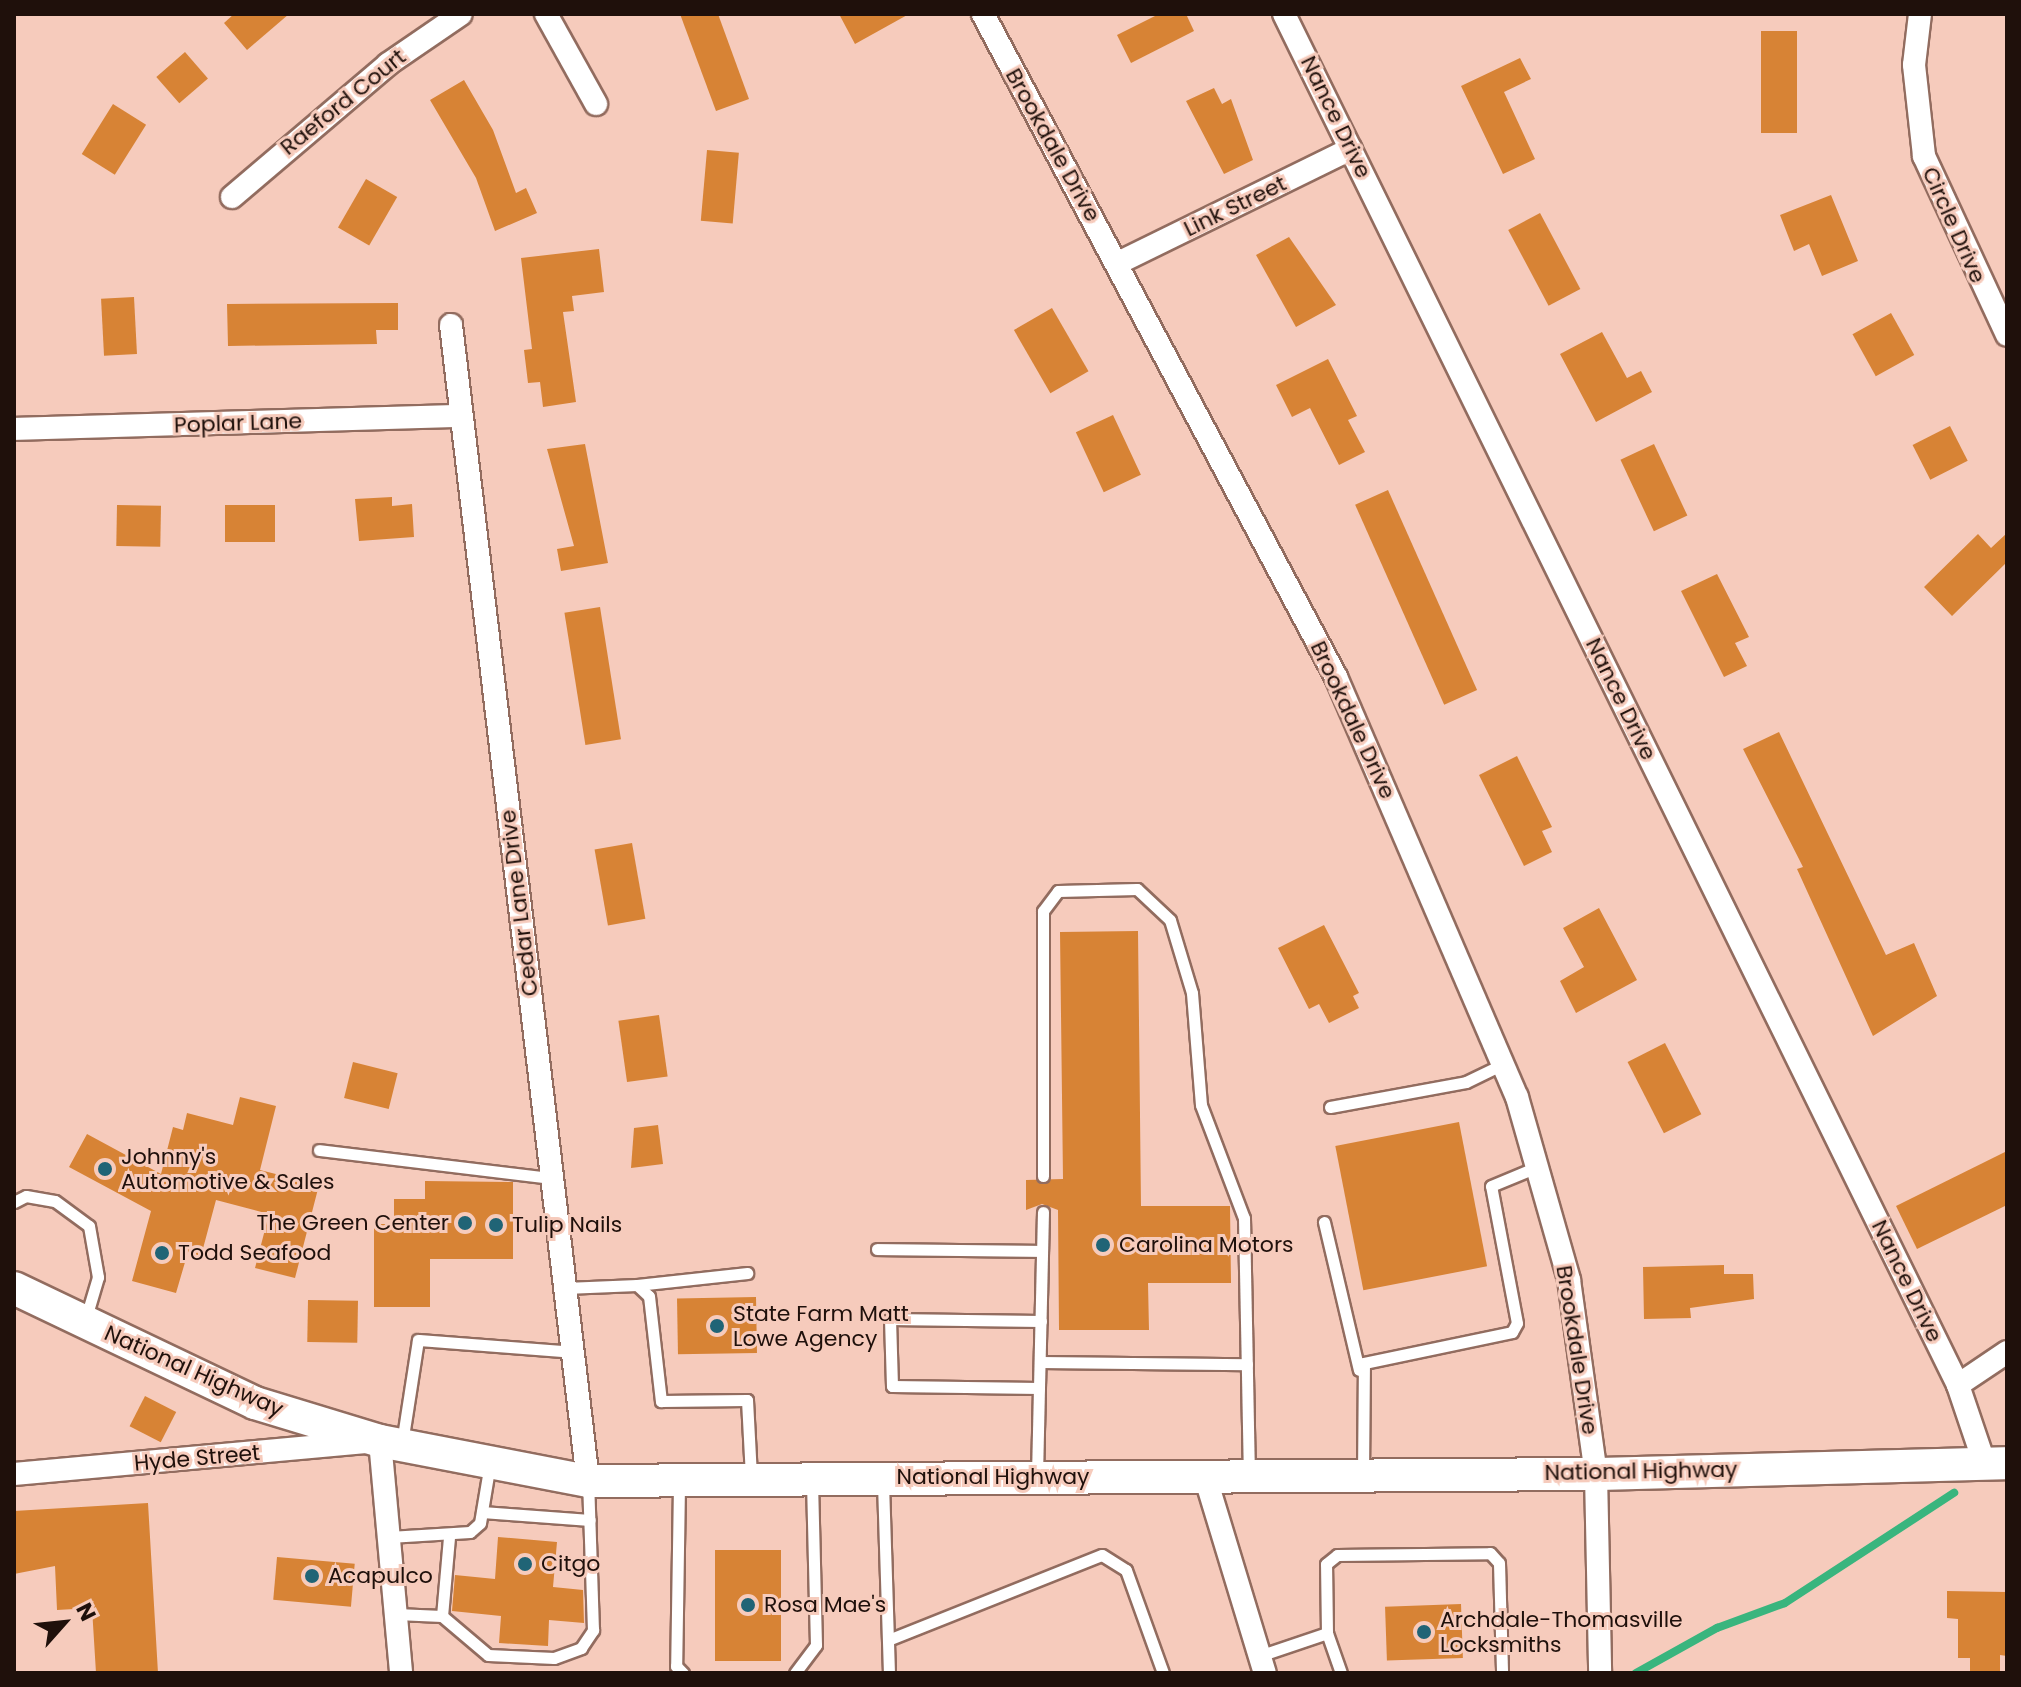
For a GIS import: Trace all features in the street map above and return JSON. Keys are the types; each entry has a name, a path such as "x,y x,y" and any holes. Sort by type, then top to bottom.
{"main road":[{"name":"National Highway","path":"14,1288 255,1403 391,1443 588,1481 1596,1474 1995,1462"}],"street":[{"name":"Raeford Court","path":"232,197 377,73 461,14"},
{"path":"546,14 596,104"},
{"name":"Brookdale Drive","path":"983,14 1336,677 1503,1064 1537,1167 1569,1280 1596,1474 1600,1673"},
{"name":"Nance Drive","path":"1284,14 1995,1462"},
{"name":"Circle Drive","path":"1920,14 1914,65 1924,156 2007,335"},
{"name":"Link Street","path":"1118,263 1351,149"},
{"name":"Cedar Lane Drive","path":"451,325 588,1481"},
{"name":"Poplar Lane","path":"14,429 461,416"},
{"path":"1958,1385 2007,1352"},
{"path":"391,1443 389,1537 401,1673"},
{"name":"Hyde Street","path":"14,1474 391,1443"},
{"path":"1205,1476 1262,1664"}],"lane":[{"path":"1043,1176 1043,911 1058,891 1137,889 1170,920 1192,993 1201,1105 1244,1218 1249,1475"},
{"path":"1330,1107 1466,1082 1503,1064"},
{"path":"319,1150 552,1178"},
{"path":"1359,1370 1364,1363 1512,1332 1517,1323 1491,1186 1537,1167"},
{"path":"14,1202 26,1196 55,1201 89,1226 98,1277 85,1321"},
{"path":"1037,1477 1043,1212"},
{"path":"1324,1222 1359,1370 1363,1475"},
{"path":"877,1249 1042,1251"},
{"path":"565,1288 637,1285 747,1273"},
{"path":"637,1285 649,1296 661,1401 747,1400 751,1479"},
{"path":"1039,1388 892,1386 890,1319 1041,1321"},
{"path":"391,1443 418,1340 573,1352"},
{"path":"1040,1362 1247,1364"},
{"path":"389,1537 449,1537 470,1532 482,1512 490,1461"},
{"path":"883,1478 889,1673"},
{"path":"795,1673 816,1645 812,1479"},
{"path":"679,1480 676,1666 683,1673"},
{"path":"396,1614 442,1616 488,1655 554,1658 581,1648 593,1630 588,1481"},
{"path":"482,1512 590,1520"},
{"path":"442,1616 449,1537"},
{"path":"1341,1673 1327,1633 1326,1564 1337,1555 1490,1553 1499,1563 1502,1673"},
{"path":"888,1640 1102,1555 1126,1570 1163,1673"},
{"path":"1262,1664 1327,1633"}],"building":[{"path":"234,14 289,14 247,50 224,23"},
{"path":"680,14 718,14 749,99 716,111"},
{"path":"839,14 909,14 855,44"},
{"path":"1159,14 1186,14 1194,31 1131,63 1117,35"},
{"path":"1761,31 1797,31 1797,133 1761,133"},
{"path":"185,52 208,78 179,103 156,77"},
{"path":"1520,58 1531,79 1504,92 1535,159 1503,174 1461,86"},
{"path":"464,80 493,130 516,193 526,188 537,213 495,231 476,178 430,100"},
{"path":"1214,88 1222,104 1231,99 1253,160 1224,174 1186,101"},
{"path":"113,104 146,125 115,175 82,154"},
{"path":"707,150 739,153 733,224 701,221"},
{"path":"366,179 397,197 369,245 338,227"},
{"path":"1831,195 1858,261 1822,276 1809,244 1794,251 1780,215"},
{"path":"1540,213 1580,289 1549,306 1508,230"},
{"path":"1289,237 1336,305 1296,327 1256,255"},
{"path":"599,249 604,292 572,296 574,311 563,312 576,402 543,407 540,382 528,383 524,350 532,349 521,258"},
{"path":"134,297 137,354 104,356 101,299"},
{"path":"398,303 398,330 376,330 377,344 228,346 227,304"},
{"path":"1052,308 1088,371 1050,393 1014,330"},
{"path":"1891,313 1914,355 1876,376 1853,334"},
{"path":"1602,332 1627,378 1641,371 1652,392 1596,422 1560,354"},
{"path":"1328,359 1357,416 1348,420 1365,452 1339,465 1310,408 1292,417 1276,385"},
{"path":"1113,415 1141,475 1104,492 1076,432"},
{"path":"1950,426 1968,461 1930,480 1913,445"},
{"path":"585,444 608,563 561,571 557,549 574,546 547,449"},
{"path":"1654,444 1687,516 1654,531 1620,460"},
{"path":"1388,490 1477,690 1444,705 1355,505"},
{"path":"392,497 392,506 412,504 414,537 359,541 355,499"},
{"path":"117,505 161,506 160,547 116,546"},
{"path":"225,505 275,505 275,542 225,542"},
{"path":"2007,533 2007,562 1952,616 1924,587 1978,534 1991,548"},
{"path":"1717,574 1749,637 1735,643 1747,666 1724,677 1681,591"},
{"path":"600,607 621,739 585,745 564,613"},
{"path":"1779,732 1886,955 1914,943 1937,996 1873,1036 1797,869 1803,867 1743,749"},
{"path":"1517,756 1552,827 1542,831 1552,852 1524,866 1479,775"},
{"path":"632,843 645,919 608,925 595,850"},
{"path":"1599,908 1637,980 1576,1013 1560,981 1584,967 1563,928"},
{"path":"1324,925 1359,993 1353,996 1359,1008 1329,1023 1319,1004 1309,1009 1278,948"},
{"path":"1138,931 1141,1206 1230,1206 1231,1283 1148,1283 1149,1330 1059,1330 1058,1210 1042,1204 1026,1210 1026,1180 1063,1179 1060,932"},
{"path":"659,1015 668,1076 627,1082 618,1021"},
{"path":"1665,1043 1701,1114 1664,1133 1628,1062"},
{"path":"353,1062 398,1073 389,1109 344,1098"},
{"path":"240,1097 276,1106 260,1170 319,1185 295,1278 255,1268 269,1214 216,1200 201,1256 188,1252 176,1293 132,1281 151,1211 69,1167 87,1134 161,1174 173,1127 183,1130 187,1113 233,1125"},
{"path":"1459,1122 1487,1266 1363,1290 1335,1146"},
{"path":"658,1125 663,1164 631,1168 634,1128"},
{"path":"2007,1151 2007,1205 1917,1249 1896,1206"},
{"path":"425,1181 513,1182 513,1259 430,1259 430,1307 374,1307 374,1224 394,1224 394,1199 425,1199"},
{"path":"1724,1265 1724,1274 1753,1274 1754,1299 1690,1308 1691,1318 1644,1319 1643,1267"},
{"name":"State Farm Matt Lowe Agency","path":"756,1297 757,1353 678,1354 677,1298"},
{"path":"308,1300 358,1301 357,1343 307,1342"},
{"path":"145,1396 176,1412 161,1442 130,1426"},
{"path":"148,1503 158,1673 96,1673 92,1608 57,1610 55,1566 14,1574 14,1511"},
{"path":"498,1537 557,1542 553,1587 583,1590 584,1623 549,1620 548,1646 499,1643 501,1616 452,1611 455,1575 495,1579"},
{"name":"Rosa Mae's","path":"715,1550 781,1550 781,1661 715,1661"},
{"path":"277,1557 355,1564 351,1607 273,1600"},
{"path":"1947,1591 2007,1592 2007,1656 2000,1655 2000,1673 1970,1673 1970,1658 1958,1658 1958,1619 1947,1618"},
{"name":"Archdale-Thomasville Locksmiths","path":"1461,1604 1463,1658 1387,1661 1385,1607"}],"waterway":[{"path":"1636,1673 1717,1628 1785,1603 1954,1493"}],"place":[{"name":"Johnny's Automotive & Sales","path":"105,1169"},
{"name":"The Green Center","path":"465,1223"},
{"name":"Tulip Nails","path":"496,1225"},
{"name":"Carolina Motors","path":"1103,1245"},
{"name":"Todd Seafood","path":"162,1253"},
{"name":"State Farm Matt Lowe Agency","path":"717,1326"},
{"name":"Citgo","path":"525,1564"},
{"name":"Acapulco","path":"312,1576"},
{"name":"Rosa Mae's","path":"748,1605"},
{"name":"Archdale-Thomasville Locksmiths","path":"1424,1632"}]}
